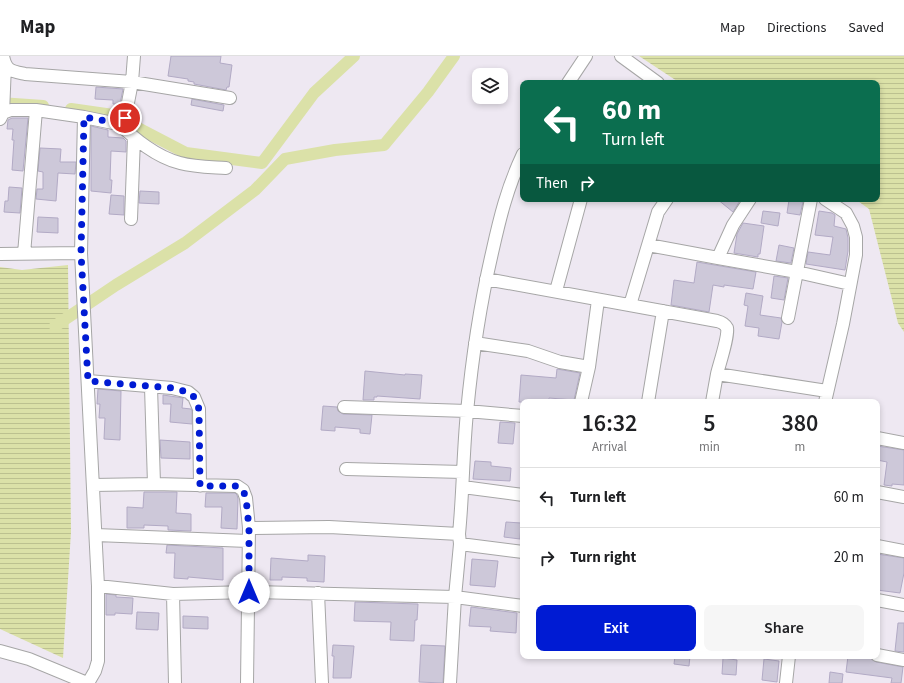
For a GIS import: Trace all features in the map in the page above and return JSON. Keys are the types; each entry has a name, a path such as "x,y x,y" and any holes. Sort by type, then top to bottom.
{"street":[{"path":"122,121 132,82 134,56"},
{"path":"570,80 586,56"},
{"path":"621,56 652,80"},
{"path":"4,61 10,71 25,74 132,82 230,98"},
{"path":"2,116 4,61"},
{"path":"2,116 11,110 36,110 122,121 134,138 168,159 190,165 226,168"},
{"path":"24,254 36,110"},
{"path":"0,651 30,660 65,679 87,683 95,670 98,661 96,535 81,253 84,117"},
{"path":"131,219 134,138"},
{"path":"450,683 467,411 475,343 486,279 501,213 512,178 520,161"},
{"path":"556,291 580,202"},
{"path":"630,305 658,212 665,202"},
{"path":"718,258 733,225 748,202"},
{"path":"788,318 810,202"},
{"path":"717,374 826,397 843,324 856,255 856,237 853,226 846,213 830,202"},
{"path":"648,245 797,272 850,284"},
{"path":"0,254 81,253"},
{"path":"486,279 717,321 724,324 727,328 727,335 713,399"},
{"path":"582,399 589,367 598,300"},
{"path":"648,399 662,311"},
{"path":"475,343 528,351 560,362 589,367"},
{"path":"88,381 172,388 188,392 194,397 199,409 200,486"},
{"path":"151,387 154,484"},
{"path":"344,407 467,411 520,416"},
{"path":"880,439 904,443"},
{"path":"346,469 463,472"},
{"path":"93,485 154,484 237,486 243,490 246,498 249,528 247,683"},
{"path":"463,487 520,495"},
{"path":"880,492 904,496"},
{"path":"249,528 329,527 460,539 520,551"},
{"path":"96,535 248,541"},
{"path":"880,547 904,551"},
{"path":"98,586 173,594 249,592 455,597 520,606"},
{"path":"318,593 322,683"},
{"path":"173,594 175,683"},
{"path":"880,601 904,605"},
{"path":"880,656 904,660"},
{"path":"786,683 789,659"}],"shaded area":[{"path":"639,56 904,56 904,332 898,323 869,209 859,202 880,202 880,80 675,80"},
{"path":"68,265 71,532 63,658 0,629 0,267 22,270"}],"building":[{"path":"171,56 221,56 220,63 232,65 229,87 227,87 226,90 194,84 194,82 188,81 188,79 168,76"},
{"path":"96,87 123,89 120,104 113,104 113,100 95,99"},
{"path":"192,99 224,105 223,111 191,105"},
{"path":"12,118 28,118 23,171 12,170 14,140 12,140 13,129 7,129 8,120"},
{"path":"91,126 108,130 108,137 123,138 126,141 126,152 111,151 111,193 91,191"},
{"path":"40,148 61,149 60,162 76,162 75,174 58,173 56,201 36,199 37,189 43,189 43,172 38,171"},
{"path":"9,187 22,188 20,213 4,212 5,201 8,201"},
{"path":"140,191 159,192 159,204 139,203"},
{"path":"111,195 124,196 124,215 109,214"},
{"path":"721,202 739,202 733,212"},
{"path":"789,202 803,202 800,215 787,213"},
{"path":"763,211 780,213 778,226 761,223"},
{"path":"819,211 832,213 835,215 834,226 846,229 848,251 845,270 806,264 808,252 830,255 833,237 815,235"},
{"path":"38,217 58,218 58,233 37,232"},
{"path":"743,223 764,226 760,254 758,254 758,257 734,253 737,234"},
{"path":"779,245 794,248 791,263 776,261"},
{"path":"697,262 756,272 753,289 713,285 709,312 671,305 674,280 694,283"},
{"path":"774,276 788,278 784,300 771,298"},
{"path":"746,293 763,296 760,315 781,318 782,322 779,339 758,336 759,328 745,326 748,306 744,305"},
{"path":"557,369 580,373 574,399 520,399 519,402 521,375 556,378"},
{"path":"365,371 422,375 420,399 377,396 374,397 374,400 363,400"},
{"path":"98,389 121,391 120,440 104,439 105,418 99,418 100,404 97,404"},
{"path":"163,395 183,398 182,408 191,409 192,411 192,424 170,422 171,404 163,404"},
{"path":"323,406 337,407 338,411 343,414 372,415 370,434 360,433 360,429 335,427 335,431 321,430"},
{"path":"500,422 515,423 513,444 498,443"},
{"path":"160,440 190,442 190,459 161,458"},
{"path":"880,446 904,450 904,485 884,485 887,462 880,461"},
{"path":"475,461 491,462 491,466 511,468 510,481 473,479"},
{"path":"144,492 177,492 176,513 191,514 191,531 168,530 168,526 144,525 144,528 127,528 127,507 143,508"},
{"path":"206,493 235,493 237,495 237,529 221,528 222,507 205,507"},
{"path":"506,522 520,523 520,539 504,537"},
{"path":"167,545 223,548 223,580 188,577 188,579 174,578 175,553 166,553"},
{"path":"880,554 904,558 904,573 900,593 880,590"},
{"path":"308,555 325,556 324,582 307,581 307,578 282,577 282,580 270,580 271,558 308,561"},
{"path":"472,559 498,561 495,587 470,585"},
{"path":"106,594 116,595 116,597 133,598 132,614 115,613 115,615 106,615"},
{"path":"355,602 418,604 417,620 415,620 414,641 390,640 391,622 354,621"},
{"path":"471,607 517,613 516,633 490,631 491,627 469,626"},
{"path":"137,612 159,613 158,630 136,629"},
{"path":"183,616 208,617 208,629 183,628"},
{"path":"898,623 904,623 904,652 895,651"},
{"path":"333,645 354,646 351,678 333,678"},
{"path":"421,645 445,646 443,683 419,682"},
{"path":"675,659 690,659 689,666 674,664"},
{"path":"723,659 737,660 736,675 722,674"},
{"path":"764,659 779,661 777,682 762,680"},
{"path":"848,659 872,659 876,662 903,667 901,683 891,683 892,678 846,672"},
{"path":"830,672 843,674 842,683 829,683"}],"waterway":[{"path":"71,109 113,115 186,153 262,163 314,93 354,56"},
{"path":"55,326 116,285 185,243 255,190 285,159 335,150 384,145 428,92 454,56"},
{"path":"0,103 43,106"}],"route":[{"path":"125,118 122,122 113,123 84,117 81,253 88,381 172,388 188,392 194,397 199,409 200,486 237,486 243,490 246,498 249,528 249,592"}]}
